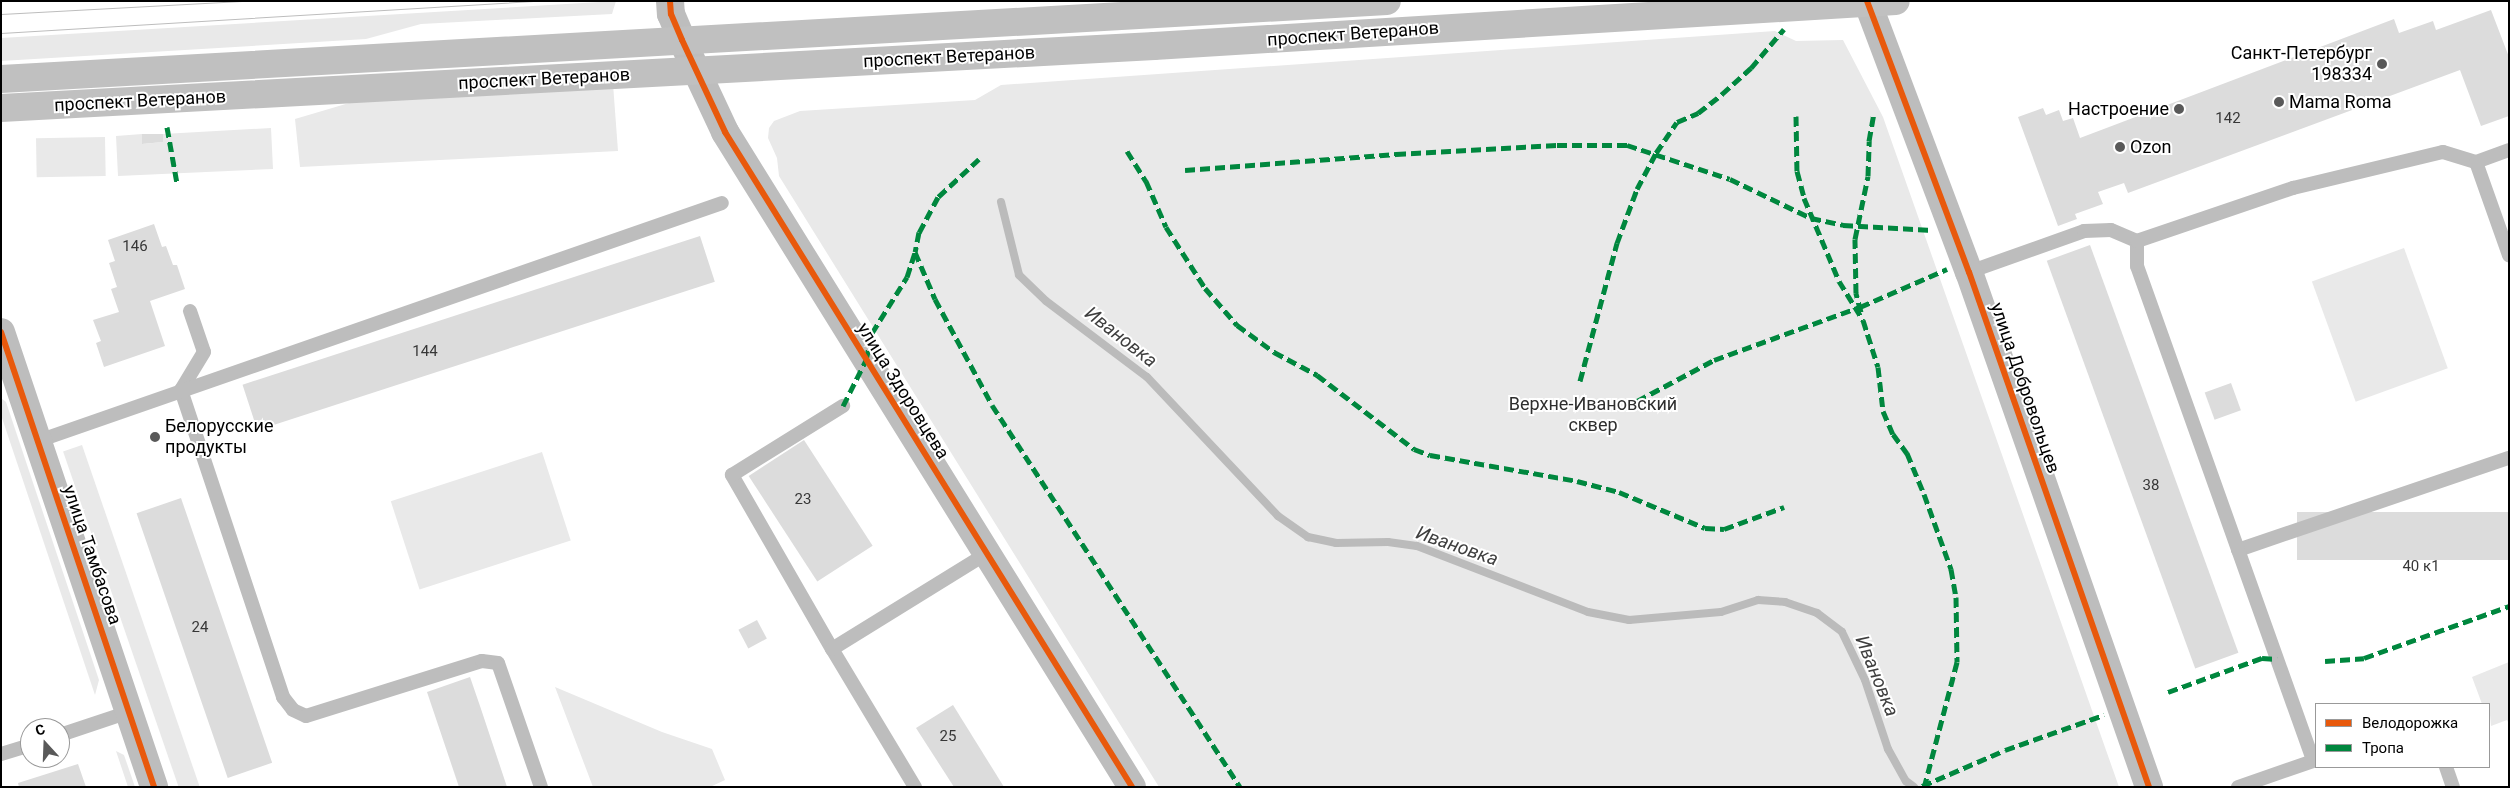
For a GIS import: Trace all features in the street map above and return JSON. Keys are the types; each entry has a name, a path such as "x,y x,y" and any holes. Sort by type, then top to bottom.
{"main road":[{"name":"проспект Ветеранов","path":"1,79 326,63 682,40 1387,1"},
{"name":"проспект Ветеранов","path":"1,108 696,71 1896,1"}],"street":[{"name":"улица Здоровцева","path":"670,1 671,14 725,132 1132,787"},
{"name":"улица Добровольцев","path":"1867,2 1968,272 2149,787"},
{"name":"улица Тамбасова","path":"1,332 154,787"}],"lane":[{"path":"1968,272 2084,230 2111,230 2137,241 2293,188 2443,152 2476,162 2509,150"},
{"path":"2476,162 2509,255"},
{"path":"38,441 722,203"},
{"path":"2137,241 2138,266 2314,760 2238,787"},
{"path":"190,311 204,352 182,390 283,698 293,710 306,716 482,661 498,663 541,787"},
{"path":"843,406 732,475 832,650 915,787"},
{"path":"2238,550 2509,458"},
{"path":"832,650 986,554"},
{"path":"70,732 129,712"},
{"path":"1,754 20,748"},
{"path":"2446,768 2453,787"}],"green space":[{"path":"616,1 612,14 421,24 366,39 1,61 1,38"},
{"name":"Верхне-Ивановский сквер","path":"1775,31 1796,41 1843,40 1883,117 2119,787 1159,787 779,176 777,158 768,138 769,128 774,121 800,111 975,100 1001,85"},
{"path":"613,84 618,151 300,167 295,119 366,98"},
{"path":"271,128 273,169 118,176 116,136 142,134 143,144 163,142 163,134"},
{"path":"105,137 106,176 37,177 36,138"},
{"path":"2404,248 2448,368 2356,402 2312,282"},
{"path":"1,398 6,402 99,680 95,695 1,415"},
{"path":"82,445 200,786 179,787 63,452"},
{"path":"542,452 571,540 420,590 391,501"},
{"path":"2509,662 2509,724 2507,720 2491,726 2490,703 2482,703 2472,677"},
{"path":"555,687 662,732 712,749 725,780 710,787 593,787"},
{"path":"116,751 124,755 135,787 128,787"}],"building":[{"path":"2491,10 2509,57 2509,116 2481,126 2460,70 2128,193 2124,183 2098,192 2103,204 2075,214 2077,219 2058,226 2018,117 2043,108 2046,115 2059,110 2063,121 2073,118 2080,138 2394,19 2399,33 2433,21 2436,30"},
{"path":"142,134 163,134 163,142 142,144"},
{"path":"154,224 162,247 166,246 173,265 177,265 185,289 150,301 165,346 104,367 96,343 101,341 93,320 119,312 111,289 117,287 109,263 115,261 108,240"},
{"path":"700,236 715,282 257,430 243,385"},
{"path":"2090,245 2238,653 2195,669 2047,261"},
{"path":"2231,383 2241,410 2215,420 2205,393"},
{"path":"804,440 873,546 817,582 749,476"},
{"path":"181,498 272,763 228,778 137,513"},
{"path":"2297,512 2509,512 2509,560 2297,560"},
{"path":"757,620 767,639 748,648 738,630"},
{"path":"470,677 507,787 459,787 427,692"},
{"path":"953,705 1004,787 954,787 916,728"},
{"path":"78,764 86,787 19,787 18,783"}],"waterway":[{"name":"Ивановка","path":"1001,202 1019,275 1046,301 1147,377 1278,516 1308,537 1336,543 1388,542 1417,546 1588,612 1629,620 1721,612 1758,600 1785,602 1817,613 1842,632 1865,680 1888,749 1906,781 1914,787"}],"tram line":[{"path":"1,14 242,1"},
{"path":"1,33 533,1"}],"marked path":[{"path":"1580,381 1617,243 1637,189 1656,153 1677,122 1698,113 1722,94 1751,68 1784,29"},
{"path":"1861,312 1856,293 1855,239 1868,176 1869,141 1874,112"},
{"path":"1796,116 1797,171 1804,198 1839,281 1863,320 1878,367 1883,411 1893,434 1907,453 1951,569 1956,597 1957,662 1925,784"},
{"path":"167,127 177,183"},
{"path":"1185,170 1396,154 1557,145 1627,145 1730,179 1811,218 1843,225 1932,230"},
{"path":"1127,151 1146,181 1166,227 1205,288 1237,325 1274,352 1317,375 1414,449 1430,455 1577,481 1619,492 1705,528 1724,529 1784,507"},
{"path":"979,159 938,197 919,232 915,252 935,299 992,405 1240,787"},
{"path":"843,406 866,360 872,333 907,277 915,252"},
{"path":"1624,408 1714,360 1860,307 1947,269"},
{"path":"2325,661 2364,658 2509,606"},
{"path":"2168,692 2262,658 2277,659"},
{"path":"1922,786 2005,750 2104,715"}],"cycle path":[{"path":"670,1 671,14 725,132 1132,787"},
{"path":"1867,1 1969,272 2149,787"},
{"path":"1,332 154,787"}],"place":[{"name":"Санкт-Петербург 198334","path":"2382,64"},
{"name":"Mama Roma","path":"2279,102"},
{"name":"Настроение","path":"2179,109"},
{"name":"Ozon","path":"2120,147"},
{"name":"Белорусские продукты","path":"155,437"}]}
